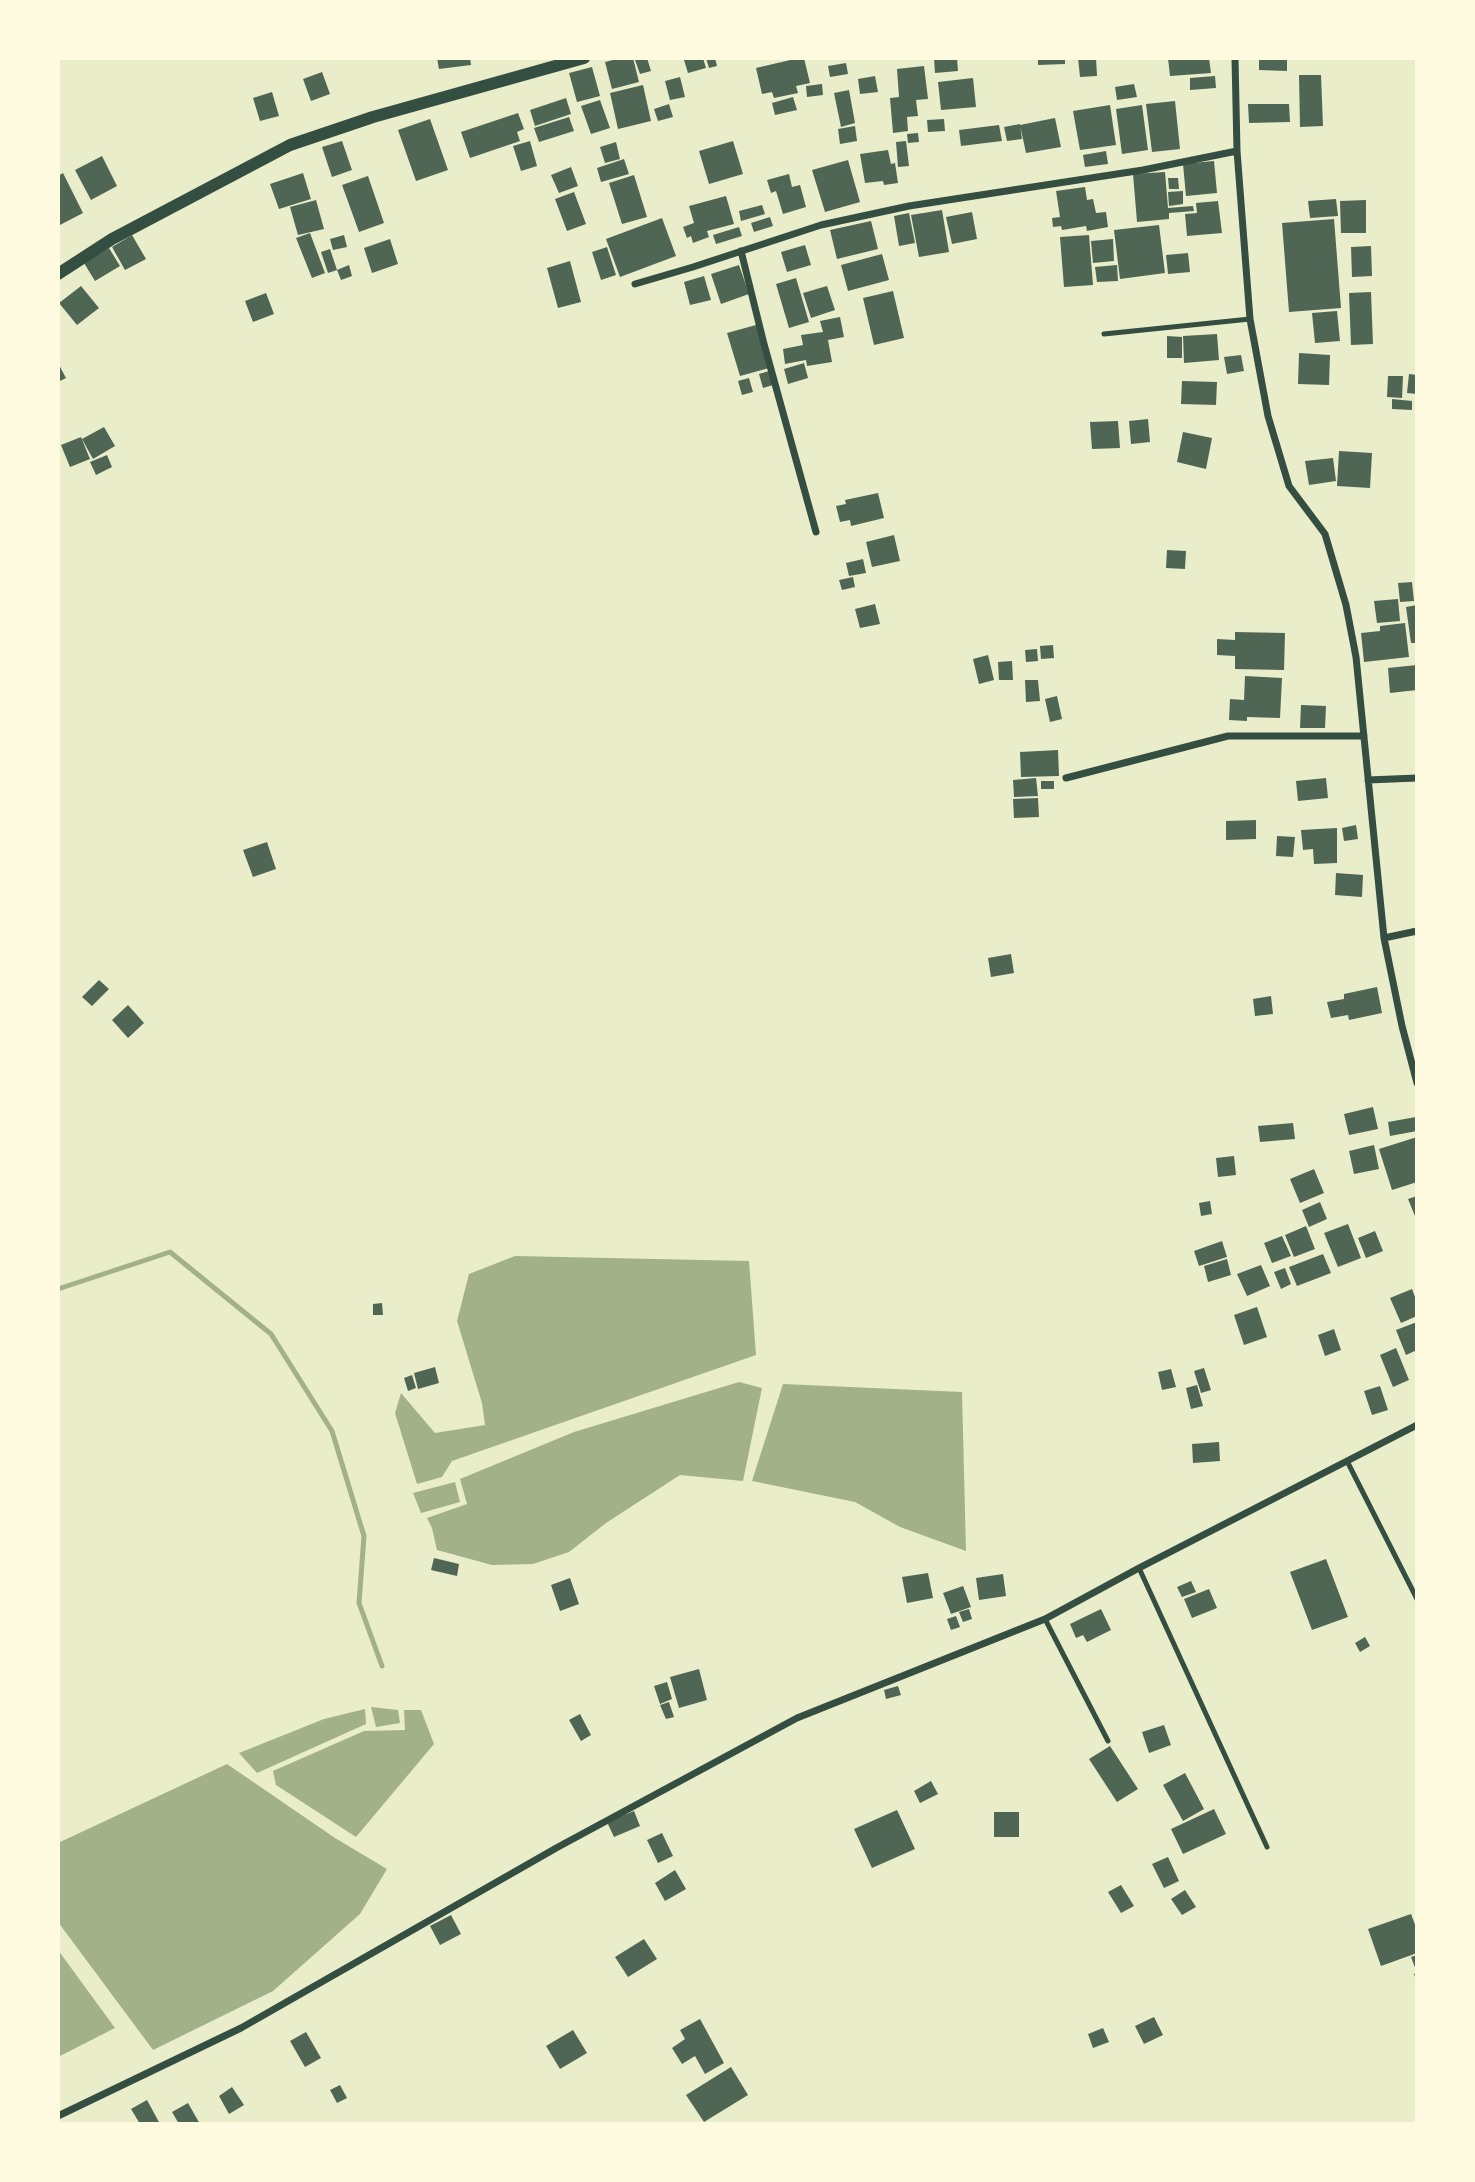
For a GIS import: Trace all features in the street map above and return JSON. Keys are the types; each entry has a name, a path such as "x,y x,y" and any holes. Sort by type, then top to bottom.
{"street":[{"path":"58,274 111,239 290,145 373,117 584,58"},
{"path":"1235,58 1237,151 1250,319 1268,416 1290,486 1325,534 1346,605 1356,657 1384,938 1417,1083"},
{"path":"635,284 821,225 909,206 1143,170 1237,151"},
{"path":"741,251 816,531"},
{"path":"1066,778 1228,736 1364,736"},
{"path":"1368,780 1417,778"},
{"path":"1384,938 1417,931"},
{"path":"58,2116 241,2028 558,1847 797,1718 1045,1619 1417,1425"}],"lane":[{"path":"1104,334 1250,319"},
{"path":"1347,1461 1417,1599"},
{"path":"1139,1568 1267,1847"},
{"path":"1045,1619 1108,1741"}],"shaded area":[{"path":"515,1256 749,1261 756,1355 452,1461 442,1477 417,1484 395,1413 401,1393 435,1433 485,1425 482,1403 457,1321 469,1274"},
{"path":"739,1382 762,1388 743,1481 680,1475 606,1523 569,1552 533,1564 492,1565 437,1550 427,1518 467,1504 460,1479 574,1432"},
{"path":"783,1384 962,1392 966,1551 900,1527 855,1502 752,1481"},
{"path":"455,1482 460,1502 421,1513 413,1493"},
{"path":"371,1707 398,1710 400,1723 376,1727"},
{"path":"365,1709 366,1724 257,1773 239,1753 324,1719"},
{"path":"404,1710 421,1710 434,1744 356,1837 276,1785 273,1771 364,1731 405,1730"},
{"path":"227,1764 335,1838 387,1869 360,1914 273,1991 153,2050 58,1922 58,1843"},
{"path":"58,1950 115,2028 58,2057"}],"building":[{"path":"437,58 470,58 471,65 439,69"},
{"path":"633,58 639,82 612,89 605,62"},
{"path":"647,58 651,71 640,74 635,60"},
{"path":"703,58 706,68 688,73 684,60"},
{"path":"706,58 715,58 717,66 709,68"},
{"path":"804,58 810,83 796,86 798,93 774,98 772,92 762,94 756,68"},
{"path":"934,58 957,58 958,71 935,73"},
{"path":"1038,58 1065,58 1065,64 1038,65"},
{"path":"1078,58 1096,58 1097,76 1080,77"},
{"path":"1168,58 1209,58 1211,73 1170,76"},
{"path":"1259,58 1287,58 1287,71 1259,70"},
{"path":"846,63 848,74 830,77 828,66"},
{"path":"924,66 928,99 916,100 918,116 907,117 908,131 893,133 890,98 899,97 897,69"},
{"path":"592,67 600,96 577,102 569,73"},
{"path":"322,72 330,94 311,101 303,79"},
{"path":"1299,75 1321,75 1323,126 1300,127"},
{"path":"875,76 878,92 860,94 858,79"},
{"path":"1215,76 1216,88 1190,90 1190,78"},
{"path":"680,77 685,97 670,100 665,81"},
{"path":"973,78 976,107 941,110 938,82"},
{"path":"822,84 823,95 807,97 806,86"},
{"path":"1134,84 1137,97 1117,100 1115,87"},
{"path":"643,85 651,121 618,129 610,93"},
{"path":"849,90 855,123 841,127 834,93"},
{"path":"272,92 279,116 260,121 253,98"},
{"path":"793,97 797,110 775,115 772,103"},
{"path":"566,98 571,114 535,126 530,110"},
{"path":"600,100 610,128 591,134 581,106"},
{"path":"1175,101 1180,149 1152,152 1146,104"},
{"path":"669,104 673,117 658,121 654,109"},
{"path":"1248,104 1289,104 1290,122 1249,123"},
{"path":"1110,105 1116,145 1080,150 1073,111"},
{"path":"1142,105 1148,150 1122,154 1116,109"},
{"path":"518,113 524,129 517,132 520,141 470,158 461,132"},
{"path":"569,117 574,131 539,142 534,128"},
{"path":"1055,118 1061,147 1026,153 1020,125"},
{"path":"430,119 448,170 416,181 398,130"},
{"path":"944,119 945,131 928,132 927,120"},
{"path":"1020,124 1022,139 1007,141 1004,127"},
{"path":"999,125 1002,141 961,146 959,130"},
{"path":"855,126 857,141 840,144 838,129"},
{"path":"918,133 919,142 908,143 907,134"},
{"path":"342,141 352,170 332,177 322,147"},
{"path":"530,141 537,166 521,171 513,146"},
{"path":"733,141 743,174 709,184 699,151"},
{"path":"906,141 909,166 898,167 896,142"},
{"path":"616,142 620,159 605,163 600,147"},
{"path":"888,150 891,164 895,163 898,183 865,183 860,154"},
{"path":"1106,151 1108,164 1085,167 1083,155"},
{"path":"102,156 117,186 91,200 75,170"},
{"path":"624,159 629,174 601,182 597,168"},
{"path":"848,160 860,202 825,212 812,170"},
{"path":"1214,161 1217,193 1186,196 1183,164"},
{"path":"571,167 578,186 559,193 551,175"},
{"path":"1165,172 1168,208 1193,206 1194,211 1169,213 1169,219 1137,222 1133,174"},
{"path":"63,173 83,213 58,226 58,176"},
{"path":"303,173 311,199 279,209 270,184"},
{"path":"789,174 792,187 800,185 806,207 783,214 776,191 771,193 767,180"},
{"path":"634,175 647,217 622,224 609,183"},
{"path":"368,176 384,223 359,232 342,185"},
{"path":"1168,178 1178,178 1179,189 1169,189"},
{"path":"1085,187 1087,200 1093,199 1096,213 1106,212 1108,227 1087,231 1086,226 1062,230 1061,226 1053,227 1052,218 1060,217 1056,191"},
{"path":"1183,191 1183,204 1169,206 1168,192"},
{"path":"574,192 586,224 567,231 555,199"},
{"path":"726,196 734,224 707,231 709,237 693,243 691,236 687,238 683,227 694,223 689,206"},
{"path":"1336,199 1338,216 1310,218 1308,201"},
{"path":"316,200 324,229 298,235 290,207"},
{"path":"1366,200 1366,233 1341,233 1340,201"},
{"path":"1218,201 1222,233 1187,236 1185,214 1197,213 1196,203"},
{"path":"762,205 765,214 741,221 739,211"},
{"path":"942,210 949,252 919,257 911,215"},
{"path":"972,212 977,239 952,244 946,217"},
{"path":"909,213 915,243 899,246 894,216"},
{"path":"770,217 773,226 754,232 751,223"},
{"path":"662,218 676,256 620,277 606,239"},
{"path":"1334,219 1341,308 1289,312 1282,223"},
{"path":"871,221 878,249 837,259 830,230"},
{"path":"1159,225 1165,273 1120,279 1114,230"},
{"path":"739,227 742,236 716,244 713,235"},
{"path":"310,233 325,273 312,278 296,238"},
{"path":"132,235 146,259 125,270 112,247"},
{"path":"344,235 347,247 333,250 330,239"},
{"path":"1089,235 1093,285 1064,287 1060,237"},
{"path":"390,239 398,264 372,273 364,248"},
{"path":"1113,239 1114,261 1093,263 1091,241"},
{"path":"805,245 811,265 787,272 781,252"},
{"path":"1371,246 1372,276 1352,277 1351,247"},
{"path":"607,247 616,275 601,280 592,252"},
{"path":"109,248 120,266 95,281 84,263"},
{"path":"330,249 337,270 328,273 321,252"},
{"path":"1188,253 1190,272 1168,274 1166,255"},
{"path":"882,254 889,280 848,291 841,265"},
{"path":"570,261 581,302 558,308 547,268"},
{"path":"349,265 352,276 341,280 337,270"},
{"path":"739,265 749,294 721,304 711,274"},
{"path":"1117,265 1118,281 1097,282 1095,267"},
{"path":"704,276 711,300 690,305 684,282"},
{"path":"796,278 809,322 789,328 776,284"},
{"path":"81,286 99,308 77,325 59,303"},
{"path":"827,286 835,310 811,318 803,293"},
{"path":"893,291 904,338 874,345 863,298"},
{"path":"1371,292 1373,344 1351,345 1349,293"},
{"path":"266,293 274,314 253,322 245,301"},
{"path":"1337,311 1340,341 1315,343 1312,313"},
{"path":"840,317 844,337 828,340 832,362 807,366 806,360 785,364 783,349 803,345 801,335 823,332 820,321"},
{"path":"756,325 769,368 740,376 727,333"},
{"path":"1217,334 1219,360 1184,363 1183,336"},
{"path":"1167,336 1182,337 1182,358 1167,358"},
{"path":"1299,353 1330,355 1329,385 1298,384"},
{"path":"1241,355 1244,371 1227,374 1224,357"},
{"path":"58,363 66,378 58,382"},
{"path":"804,363 808,378 788,384 784,369"},
{"path":"769,371 773,385 763,388 759,374"},
{"path":"1409,374 1417,375 1417,394 1407,393"},
{"path":"1388,376 1403,376 1402,398 1387,397"},
{"path":"749,378 753,392 742,395 738,381"},
{"path":"1182,381 1217,382 1216,405 1181,404"},
{"path":"1392,399 1412,401 1412,410 1392,409"},
{"path":"1148,419 1150,442 1131,444 1129,421"},
{"path":"1118,421 1120,448 1092,449 1090,422"},
{"path":"104,427 115,446 93,459 82,439"},
{"path":"1183,432 1212,438 1206,469 1177,462"},
{"path":"81,437 90,459 70,467 61,445"},
{"path":"1339,451 1372,453 1370,488 1337,486"},
{"path":"107,455 112,467 96,475 90,462"},
{"path":"1333,458 1336,481 1309,485 1305,461"},
{"path":"878,493 884,518 851,526 850,520 840,522 836,506 846,504 845,500"},
{"path":"894,535 900,561 872,567 866,542"},
{"path":"1167,550 1186,551 1185,569 1166,568"},
{"path":"863,559 866,573 849,576 846,563"},
{"path":"853,577 855,587 842,590 839,580"},
{"path":"1412,582 1414,601 1400,602 1398,583"},
{"path":"1398,599 1400,621 1377,623 1374,601"},
{"path":"875,604 880,624 860,628 855,609"},
{"path":"1417,605 1417,643 1411,643 1406,607"},
{"path":"1405,623 1409,657 1364,662 1361,633 1380,631 1380,626"},
{"path":"1235,632 1285,633 1284,670 1235,669 1235,656 1217,655 1217,639 1235,640"},
{"path":"1053,645 1054,658 1041,659 1040,646"},
{"path":"1037,649 1038,661 1026,662 1025,650"},
{"path":"988,655 994,680 979,684 973,659"},
{"path":"1012,661 1013,680 999,680 998,662"},
{"path":"1417,665 1417,690 1390,693 1388,668"},
{"path":"1245,676 1282,678 1280,718 1247,717 1247,721 1229,720 1230,699 1244,700"},
{"path":"1025,680 1038,680 1040,701 1026,702"},
{"path":"1057,696 1062,719 1050,722 1045,699"},
{"path":"1301,705 1326,706 1325,728 1300,728"},
{"path":"1058,750 1059,776 1021,777 1020,752"},
{"path":"1036,778 1038,796 1014,797 1013,780"},
{"path":"1326,778 1328,798 1298,801 1296,781"},
{"path":"1041,781 1054,781 1054,789 1041,789"},
{"path":"1038,798 1039,817 1014,818 1013,799"},
{"path":"1256,820 1256,839 1226,840 1226,821"},
{"path":"1356,825 1358,839 1344,841 1342,828"},
{"path":"1337,828 1337,863 1314,864 1313,849 1303,850 1301,830"},
{"path":"1277,836 1295,837 1293,857 1276,856"},
{"path":"267,842 276,869 253,877 243,850"},
{"path":"1336,873 1363,875 1362,897 1335,895"},
{"path":"1011,954 1014,973 991,977 988,958"},
{"path":"99,980 109,989 92,1006 82,997"},
{"path":"1377,987 1382,1013 1349,1020 1348,1015 1331,1018 1327,1002 1344,999 1344,994"},
{"path":"1271,996 1273,1014 1255,1016 1253,999"},
{"path":"128,1005 144,1023 128,1038 112,1020"},
{"path":"1373,1107 1378,1129 1349,1135 1344,1114"},
{"path":"1416,1117 1417,1131 1390,1136 1388,1122"},
{"path":"1293,1123 1295,1139 1260,1142 1258,1126"},
{"path":"1417,1137 1417,1182 1392,1190 1379,1149"},
{"path":"1374,1145 1379,1169 1354,1174 1349,1151"},
{"path":"1234,1156 1236,1175 1218,1177 1216,1158"},
{"path":"1314,1169 1324,1193 1300,1203 1290,1179"},
{"path":"1417,1196 1417,1221 1408,1199"},
{"path":"1210,1201 1212,1214 1201,1216 1199,1203"},
{"path":"1320,1202 1327,1219 1309,1227 1302,1210"},
{"path":"1348,1224 1361,1258 1338,1267 1324,1233"},
{"path":"1306,1226 1315,1249 1294,1257 1285,1235"},
{"path":"1375,1231 1383,1251 1366,1258 1358,1238"},
{"path":"1282,1236 1291,1256 1272,1263 1264,1243"},
{"path":"1222,1241 1227,1257 1199,1266 1194,1251"},
{"path":"1323,1254 1331,1273 1297,1286 1289,1267"},
{"path":"1227,1259 1231,1275 1208,1282 1204,1266"},
{"path":"1261,1265 1270,1286 1247,1296 1237,1274"},
{"path":"1285,1268 1291,1284 1281,1289 1274,1272"},
{"path":"1412,1289 1417,1302 1417,1316 1401,1323 1390,1298"},
{"path":"382,1303 383,1315 373,1315 373,1304"},
{"path":"1257,1307 1267,1337 1244,1345 1234,1315"},
{"path":"1417,1322 1417,1350 1406,1355 1396,1330"},
{"path":"1334,1329 1341,1350 1325,1356 1318,1335"},
{"path":"1396,1348 1409,1380 1393,1387 1380,1355"},
{"path":"435,1367 439,1383 418,1389 414,1373"},
{"path":"1204,1368 1211,1390 1201,1393 1194,1371"},
{"path":"1171,1369 1176,1387 1162,1390 1158,1372"},
{"path":"412,1375 416,1388 408,1391 404,1378"},
{"path":"1197,1385 1203,1406 1191,1409 1186,1388"},
{"path":"1380,1386 1388,1410 1372,1415 1364,1391"},
{"path":"1219,1442 1220,1461 1193,1463 1192,1444"},
{"path":"434,1558 459,1564 457,1576 431,1570"},
{"path":"1326,1559 1348,1617 1312,1630 1290,1572"},
{"path":"928,1573 933,1598 907,1603 902,1577"},
{"path":"1003,1574 1006,1596 979,1600 976,1578"},
{"path":"570,1578 579,1604 560,1611 551,1585"},
{"path":"1191,1581 1196,1592 1182,1597 1177,1587"},
{"path":"963,1586 971,1607 951,1614 943,1593"},
{"path":"1209,1589 1217,1608 1192,1618 1184,1599"},
{"path":"969,1609 972,1619 963,1622 959,1612"},
{"path":"1101,1609 1111,1630 1087,1642 1083,1635 1076,1638 1070,1624"},
{"path":"956,1616 960,1627 951,1630 947,1619"},
{"path":"1365,1637 1370,1646 1360,1652 1355,1643"},
{"path":"699,1669 707,1700 679,1708 670,1677"},
{"path":"667,1682 672,1699 660,1704 654,1686"},
{"path":"898,1686 901,1695 886,1699 884,1690"},
{"path":"669,1702 674,1717 666,1719 660,1705"},
{"path":"580,1714 591,1735 581,1741 569,1720"},
{"path":"1164,1725 1171,1745 1149,1753 1142,1732"},
{"path":"1110,1746 1138,1789 1117,1802 1089,1759"},
{"path":"1185,1773 1204,1809 1183,1821 1163,1785"},
{"path":"931,1781 938,1794 920,1803 914,1791"},
{"path":"1214,1809 1226,1834 1183,1854 1171,1829"},
{"path":"897,1810 915,1849 872,1868 854,1829"},
{"path":"634,1811 640,1826 614,1837 607,1822"},
{"path":"994,1812 1019,1812 1019,1837 994,1837"},
{"path":"662,1833 673,1856 658,1863 647,1840"},
{"path":"1168,1857 1179,1881 1164,1888 1152,1864"},
{"path":"675,1870 686,1889 665,1901 655,1883"},
{"path":"1121,1885 1134,1906 1121,1913 1108,1892"},
{"path":"1185,1890 1196,1907 1182,1915 1171,1899"},
{"path":"1411,1914 1417,1930 1417,1953 1381,1966 1368,1929"},
{"path":"451,1915 461,1934 440,1945 430,1926"},
{"path":"644,1939 657,1959 628,1977 615,1957"},
{"path":"1417,1955 1417,1973 1411,1957"},
{"path":"1154,2017 1163,2035 1144,2044 1135,2026"},
{"path":"700,2019 724,2063 705,2074 695,2056 682,2064 672,2048 685,2039 680,2030"},
{"path":"1103,2028 1109,2042 1093,2048 1088,2034"},
{"path":"573,2030 587,2053 560,2069 546,2046"},
{"path":"306,2032 321,2058 305,2067 290,2041"},
{"path":"731,2067 748,2095 704,2122 686,2095"},
{"path":"340,2085 347,2098 337,2103 330,2090"},
{"path":"232,2087 244,2105 229,2114 219,2096"},
{"path":"147,2100 160,2124 140,2124 131,2109"},
{"path":"188,2103 200,2124 179,2124 172,2112"}],"waterway":[{"path":"58,1289 170,1252 271,1334 332,1431 364,1536 359,1603 382,1666"}]}
